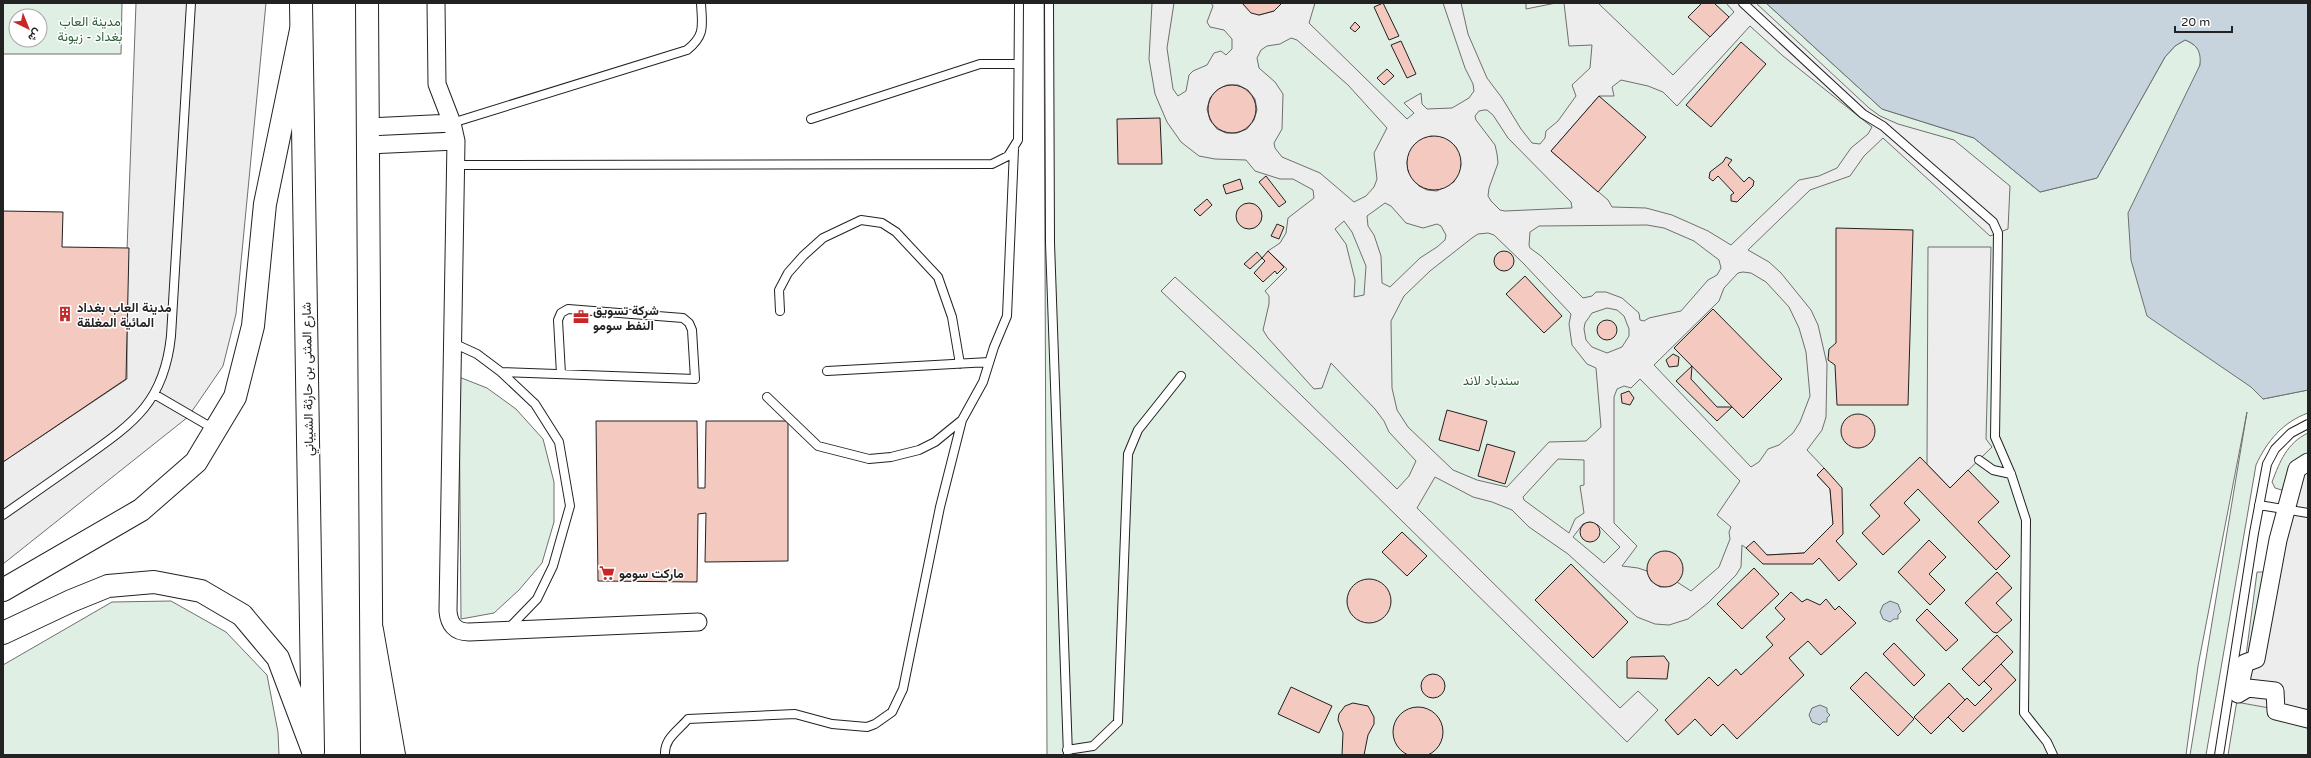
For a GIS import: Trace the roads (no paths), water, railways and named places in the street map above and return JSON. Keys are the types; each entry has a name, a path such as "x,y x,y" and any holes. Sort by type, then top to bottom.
{"main road":[{"name":"شارع المثنى بن حارثة الشيباني","path":"301,3 313,753"},
{"path":"367,3 372,755"},
{"path":"3,590 141,510 196,462 235,397 253,326 265,204 301,30"},
{"path":"3,633 71,600 108,586 154,582 201,591 242,615 278,658 313,753"},
{"path":"372,630 394,755"}],"street":[{"path":"436,3 437,84 452,123 456,141 449,618 454,627 463,632 698,622"},
{"path":"368,136 452,123"},
{"path":"368,136 456,141"},
{"path":"2308,462 2297,469 2278,540 2256,659 2245,663 2238,694 2248,688 2275,691 2276,711 2308,719"}],"lane":[{"path":"3,515 128,426 154,394 163,376 169,356 171,336 191,3"},
{"path":"452,123 687,50 697,42 702,29 701,3"},
{"path":"665,755 665,747 671,735 688,719 795,714 832,724 867,727 875,724 892,712 904,689 940,507 962,420 984,382 1007,316 1014,149 1018,135 1018,3"},
{"path":"1049,3 1050,243 1068,753 1093,746 1118,722 1128,454 1138,430 1182,376"},
{"path":"1743,3 1863,114 1882,126 1993,222 1998,233 1995,437 2011,474 2026,520 2024,713 2048,742 2053,755"},
{"path":"810,119 980,64 1018,64"},
{"path":"456,165 992,164 1008,156 1014,149"},
{"path":"780,312 779,290 788,273 803,256 823,238 861,220 882,223 896,232 938,277 952,317 960,364"},
{"path":"501,372 695,379 692,330 689,323 683,318 568,309 561,313 558,320 561,374"},
{"path":"453,343 477,354 501,372 536,404 559,442 570,506 553,566 537,599 508,630"},
{"path":"827,371 990,362"},
{"path":"154,394 215,430"},
{"path":"767,397 818,446 869,459 891,457 919,450 935,442 962,420"},
{"path":"2219,755 2259,505 2267,464 2275,449 2291,433 2308,424"},
{"path":"1979,460 1993,470 2011,474"},
{"path":"2259,505 2308,513"}],"place":[{"name":"مدينة العاب بغداد المائية المغلقة","path":"65,314"},
{"name":"شركة تسويق النفط سومو","path":"581,317"},
{"name":"ماركت سومو","path":"607,573"}],"park label":[{"name":"مدينة العاب بغداد - زيونة","path":"90,28"},
{"name":"سندباد لاند","path":"1491,380"}]}
